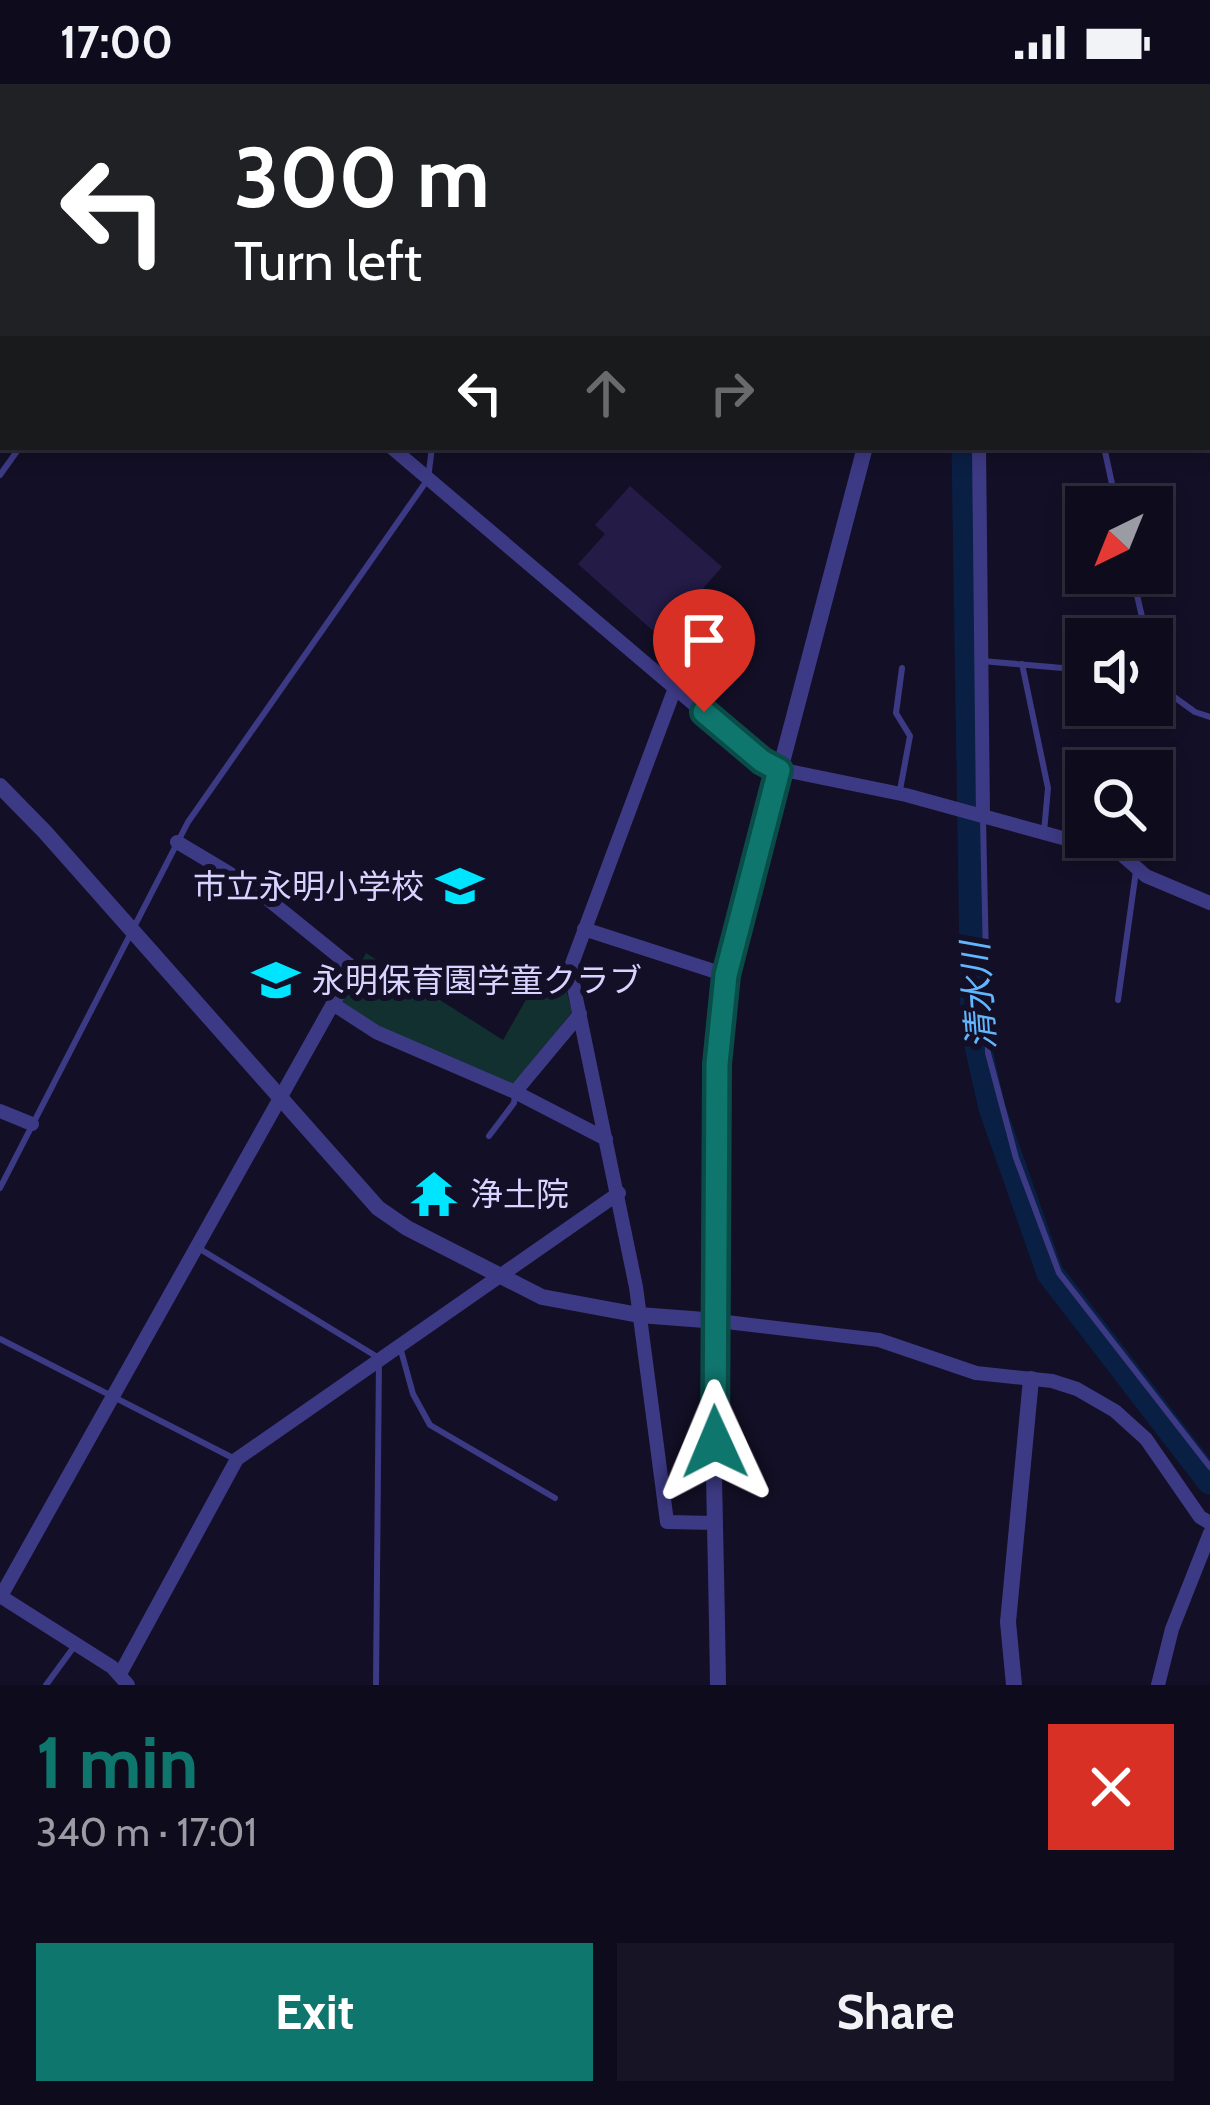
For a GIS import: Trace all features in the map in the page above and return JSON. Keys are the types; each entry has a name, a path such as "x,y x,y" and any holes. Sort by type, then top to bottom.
{"street":[{"path":"394,450 762,761 779,770 900,794 1121,854 1146,876 1210,903"},
{"path":"718,1685 717,1064 726,975 864,450"},
{"path":"979,450 983,816"},
{"path":"676,688 570,969 619,1193 667,1522 716,1523"},
{"path":"0,786 378,1208 407,1228 542,1297 638,1315 879,1340 976,1373 1077,1389 1125,1419 1159,1453 1200,1517 1210,1522"},
{"path":"177,842 254,887 352,968 0,1596 124,1680 237,1460 619,1193"},
{"path":"584,929 726,975"},
{"path":"333,1004 376,1032 515,1092 606,1139"},
{"path":"515,1092 580,1014"},
{"path":"0,1111 32,1124"},
{"path":"1014,1685 1007,1622 1031,1379"},
{"path":"1158,1685 1172,1629 1210,1533"}],"lane":[{"path":"0,475 18,450"},
{"path":"0,1188 177,842 428,479 432,450"},
{"path":"1105,450 1112,486"},
{"path":"981,661 1065,668"},
{"path":"1022,664 1048,788 1044,833"},
{"path":"900,794 910,736 896,713 902,668"},
{"path":"1173,696 1210,717"},
{"path":"983,816 988,1053 1016,1158 1059,1273 1210,1467"},
{"path":"1118,1000 1136,868"},
{"path":"489,1136 514,1103 515,1092"},
{"path":"195,1246 379,1358 376,1685"},
{"path":"0,1339 237,1460"},
{"path":"399,1344 413,1394 430,1425 555,1498"},
{"path":"46,1685 76,1644"}],"green space":[{"path":"366,953 503,1040 540,975 565,985 572,1012 510,1084 381,1030 340,1004"}],"building":[{"path":"630,486 722,567 660,637 578,564 605,534 595,525"}],"waterway":[{"name":"清水川","path":"965,450 974,1028 992,1108 1050,1273 1210,1481"}],"place":[{"name":"市立永明小学校","path":"460,886"},
{"name":"永明保育園学童クラブ","path":"276,980"},
{"name":"浄土院","path":"434,1194"}],"route":[{"path":"704,712 779,770 726,975 717,1064 715,1442"}]}
